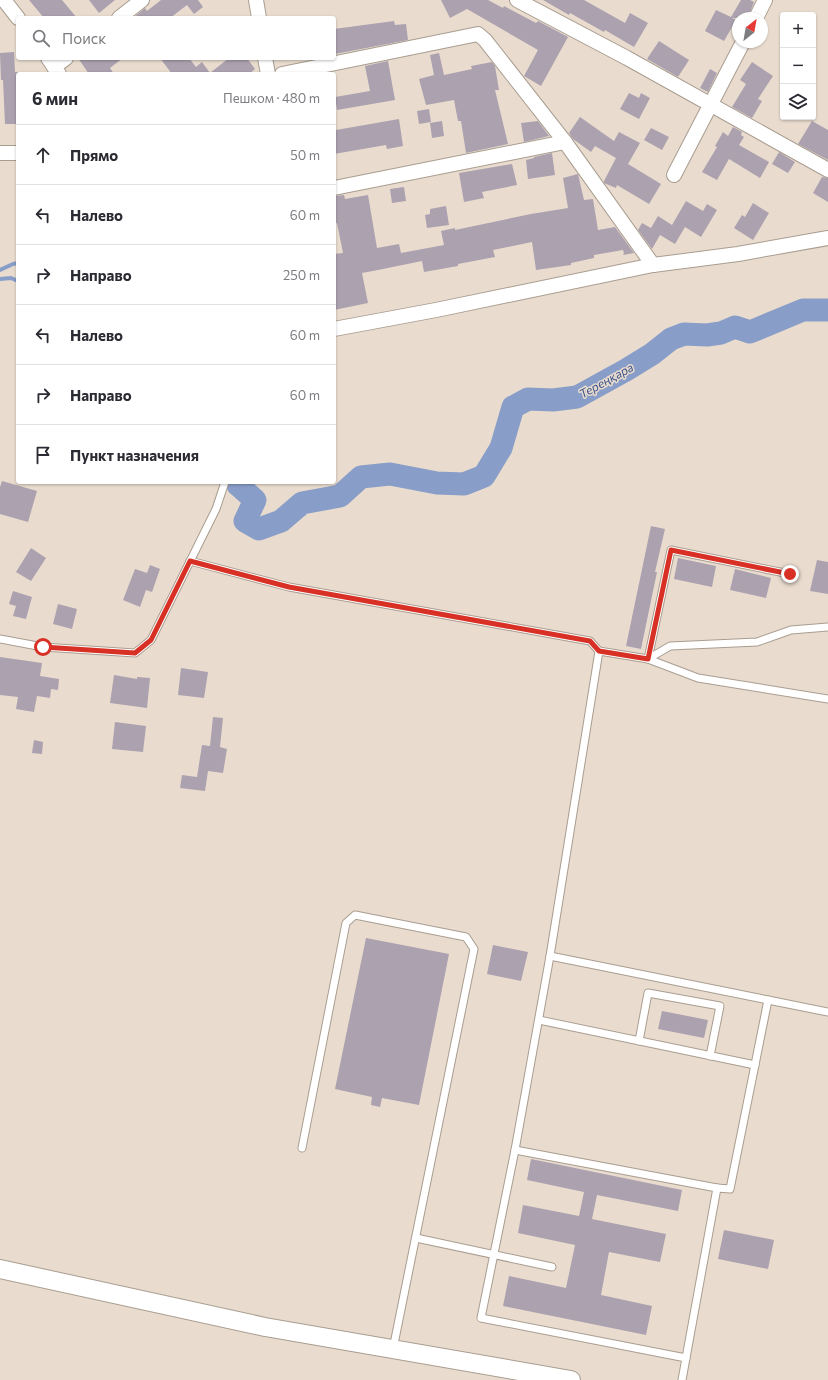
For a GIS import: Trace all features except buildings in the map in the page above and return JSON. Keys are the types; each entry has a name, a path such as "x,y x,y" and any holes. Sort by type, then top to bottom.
{"street":[{"path":"4,0 16,16"},
{"path":"122,16 142,0"},
{"path":"256,0 259,16"},
{"path":"517,0 828,170"},
{"path":"759,12 765,0"},
{"path":"292,72 478,34 565,142 653,265"},
{"path":"674,175 740,48"},
{"path":"54,66 63,60"},
{"path":"265,60 268,72"},
{"path":"336,188 565,142"},
{"path":"0,154 16,153"},
{"path":"336,329 436,310 653,265 738,254 828,238"},
{"path":"0,1269 265,1327 571,1380"}],"lane":[{"path":"0,639 43,647 135,653 151,640 216,509 224,484"},
{"path":"648,659 671,550 790,574"},
{"path":"190,561 289,587 590,641 599,651 648,659 698,678 828,699"},
{"path":"648,659 670,646 757,642 791,630 828,627"},
{"path":"599,651 539,1020 515,1150 481,1318 686,1358"},
{"path":"302,1148 346,923 355,914 466,937 474,949 393,1349"},
{"path":"550,956 828,1012"},
{"path":"639,1041 648,993 720,1006 710,1056"},
{"path":"515,1150 717,1188 730,1189 768,1000"},
{"path":"539,1020 755,1065"},
{"path":"682,1380 717,1188"},
{"path":"416,1238 552,1267"}],"waterway":[{"name":"Тереңқара","path":"0,270 16,263"},
{"path":"0,279 11,278 16,280"},
{"name":"Тереңқара","path":"238,485 255,500 245,521 259,529 281,521 302,503 340,496 361,477 390,474 437,483 464,484 484,476 501,448 513,407 528,399 553,400 577,397 652,354 671,339 684,334 707,335 721,333 735,327 750,332 803,310 828,310"}],"route":[{"path":"43,647 135,653 151,640 190,561 289,587 590,641 599,651 648,659 671,550 790,574"}]}
